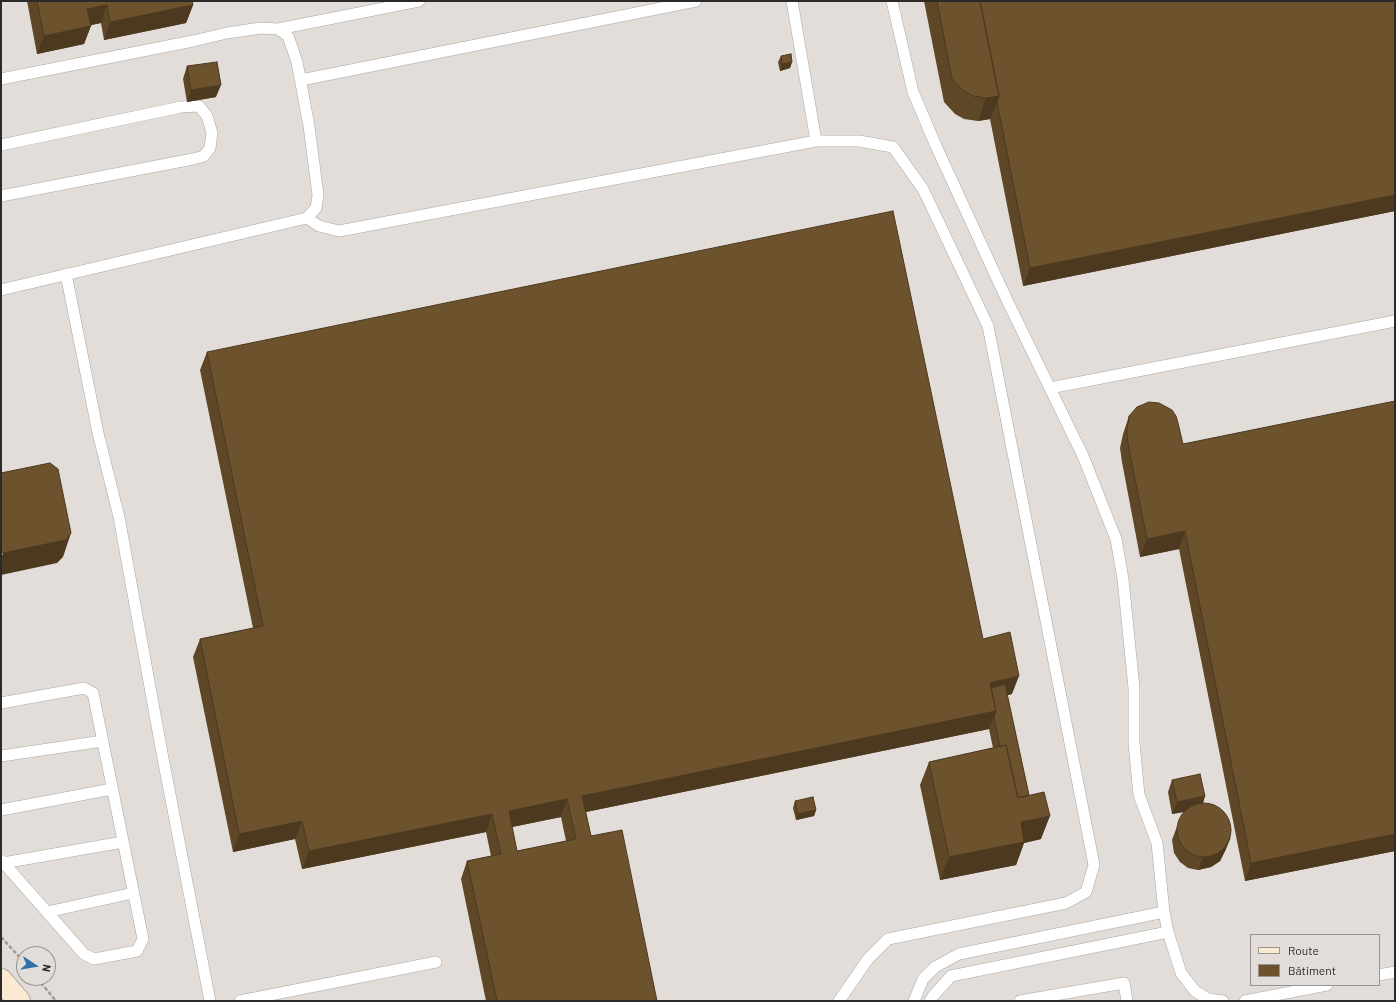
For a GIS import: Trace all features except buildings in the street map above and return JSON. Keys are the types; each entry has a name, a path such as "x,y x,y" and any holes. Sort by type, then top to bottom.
{"street":[{"path":"1,980 19,1001"}],"lane":[{"path":"1,79 227,33 261,28 278,29 419,1"},
{"path":"301,80 696,1"},
{"path":"792,1 816,141"},
{"path":"892,1 913,92 939,153 1083,456 1116,539 1123,579 1134,688 1134,743 1139,795 1157,843 1164,912 1168,932 1181,973 1195,991 1208,999 1223,1001"},
{"path":"1,290 307,218 316,208 318,196 309,126 297,62 288,36 278,29"},
{"path":"1,144 181,107 199,106 207,116 212,133 210,148 204,156 1,196"},
{"path":"307,218 319,226 339,231 816,141 858,141 893,147 923,189 988,326 1094,865 1086,892 1066,903 888,939 868,959 839,1001"},
{"path":"66,274 98,433 119,517 162,753 210,1001"},
{"path":"1050,388 1395,321"},
{"path":"1,703 84,688 93,692 143,940 137,951 94,959 84,954 2,862"},
{"path":"1,756 103,740"},
{"path":"1,810 112,789"},
{"path":"2,862 123,842"},
{"path":"47,912 134,893"},
{"path":"914,1001 923,979 935,967 959,954 1164,912"},
{"path":"930,1001 952,976 1168,932"},
{"path":"240,1001 436,962"},
{"path":"1380,975 1395,972"},
{"path":"1020,1001 1124,983 1127,1001"},
{"path":"1245,1001 1322,986"}],"path":[{"path":"1,936 16,953"},
{"path":"44,986 56,1001"}]}
